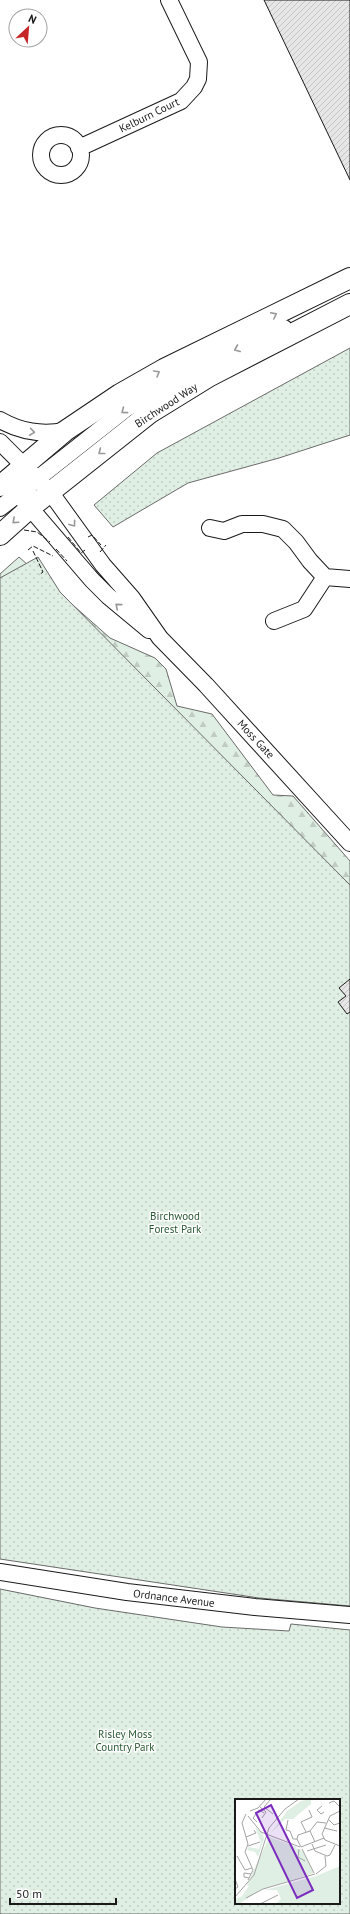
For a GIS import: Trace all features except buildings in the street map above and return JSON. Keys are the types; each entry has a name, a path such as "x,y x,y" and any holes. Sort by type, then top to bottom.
{"main road":[{"name":"Birchwood Way","path":"0,535 11,488 24,465 65,431 120,394 164,369 350,278"},
{"name":"Birchwood Way","path":"11,488 44,486 150,413 210,376 350,304"}],"street":[{"name":"Kelburn Court","path":"80,148 180,101 194,87 198,79 199,62 169,0"},
{"path":"0,508 11,488 18,485 32,483 44,486 127,408 202,364 350,300"},
{"path":"0,420 13,427 34,433 65,431"},
{"name":"Moss Gate","path":"0,442 44,486 103,566 132,598 160,638 206,685 350,843"},
{"name":"Moss Gate","path":"11,488 108,596 137,622 160,638"},
{"path":"210,528 224,531 242,524 263,524 283,529 296,542 310,561 325,577 350,579"},
{"path":"274,621 304,609 325,577"},
{"name":"Ordnance Avenue","path":"0,1572 127,1592 255,1607 350,1615"}],"green space":[{"path":"350,348 350,435 279,458 188,483 113,527 94,505 157,453"},
{"path":"19,557 110,638 155,658 166,669 177,706 212,714 273,795 293,796 350,861 350,920 0,710 0,574"},
{"name":"Birchwood Forest Park","path":"38,557 60,592 350,885 350,1606 259,1598 0,1559 0,578"},
{"name":"Risley Moss Country Park","path":"0,1589 95,1608 222,1627 289,1631 291,1624 350,1630 350,1914 0,1914"}],"fence":[{"path":"24,530 37,532 50,542"},
{"path":"88,537 92,535 101,545"},
{"path":"68,537 81,553 85,550"},
{"path":"100,552 106,545"},
{"path":"28,550 33,546 53,556"},
{"path":"56,549 67,561"},
{"path":"33,551 43,572 39,575"}]}
